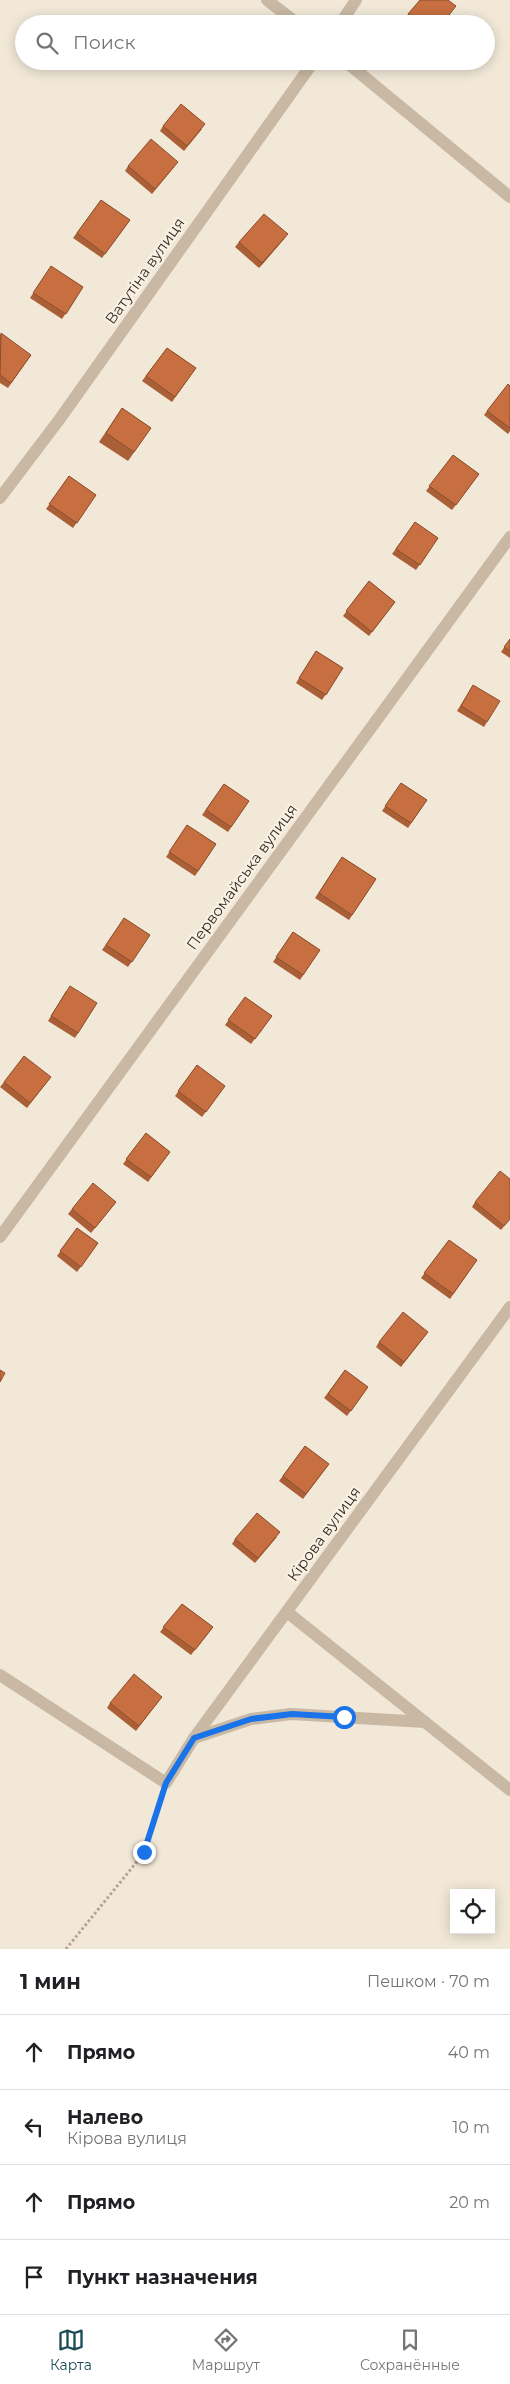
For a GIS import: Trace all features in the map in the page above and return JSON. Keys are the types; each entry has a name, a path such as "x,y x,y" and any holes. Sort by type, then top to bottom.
{"street":[{"path":"267,0 286,15"},
{"path":"346,15 356,0"},
{"name":"Ватутіна вулиця","path":"0,498 58,420 308,70"},
{"path":"355,70 510,197"},
{"name":"Первомайська вулиця","path":"0,1237 510,537"},
{"name":"Кірова вулиця","path":"166,1783 194,1738 510,1307"},
{"path":"287,1612 510,1790"},
{"path":"0,1675 166,1783"},
{"path":"194,1738 251,1719 292,1714 425,1722"}],"path":[{"path":"66,1949 144,1852 166,1783"}],"building":[{"path":"420,0 448,0 456,6 449,15 408,14"},
{"path":"181,104 205,124 187,146 163,126"},
{"path":"151,139 178,162 155,189 128,166"},
{"path":"101,200 130,220 105,254 77,233"},
{"path":"264,214 288,234 262,263 239,242"},
{"path":"51,266 83,287 66,314 33,293"},
{"path":"1,333 31,355 11,383 0,375"},
{"path":"167,348 196,368 175,397 146,376"},
{"path":"508,384 510,386 510,428 487,411"},
{"path":"122,408 151,428 134,452 106,433"},
{"path":"453,455 479,474 456,505 429,486"},
{"path":"69,476 96,495 77,523 49,504"},
{"path":"415,522 438,538 420,565 396,549"},
{"path":"369,581 395,602 372,632 346,611"},
{"path":"510,639 510,651 504,647"},
{"path":"316,651 343,668 326,695 299,678"},
{"path":"473,685 500,701 487,722 461,706"},
{"path":"401,783 427,800 411,823 385,806"},
{"path":"224,784 249,801 231,827 206,810"},
{"path":"187,825 216,844 198,871 169,852"},
{"path":"342,857 376,879 352,915 319,893"},
{"path":"124,918 150,935 132,962 106,945"},
{"path":"293,932 320,950 303,975 276,957"},
{"path":"70,986 97,1003 78,1033 51,1016"},
{"path":"245,997 272,1016 255,1039 228,1020"},
{"path":"24,1056 51,1077 30,1103 4,1082"},
{"path":"197,1065 225,1086 206,1112 178,1091"},
{"path":"146,1133 170,1152 151,1177 126,1159"},
{"path":"500,1171 510,1179 510,1219 504,1226 475,1202"},
{"path":"93,1183 116,1202 95,1228 72,1209"},
{"path":"77,1228 98,1243 81,1267 60,1251"},
{"path":"449,1240 477,1260 453,1294 424,1273"},
{"path":"403,1312 428,1332 404,1362 379,1342"},
{"path":"0,1370 5,1373 0,1382"},
{"path":"345,1370 368,1387 351,1411 328,1394"},
{"path":"305,1446 329,1464 306,1494 283,1476"},
{"path":"257,1513 280,1532 258,1558 235,1539"},
{"path":"182,1604 213,1627 195,1650 163,1627"},
{"path":"134,1674 162,1697 139,1726 110,1703"}],"route":[{"path":"144,1852 166,1783 194,1738 251,1719 292,1714 344,1717"}]}
